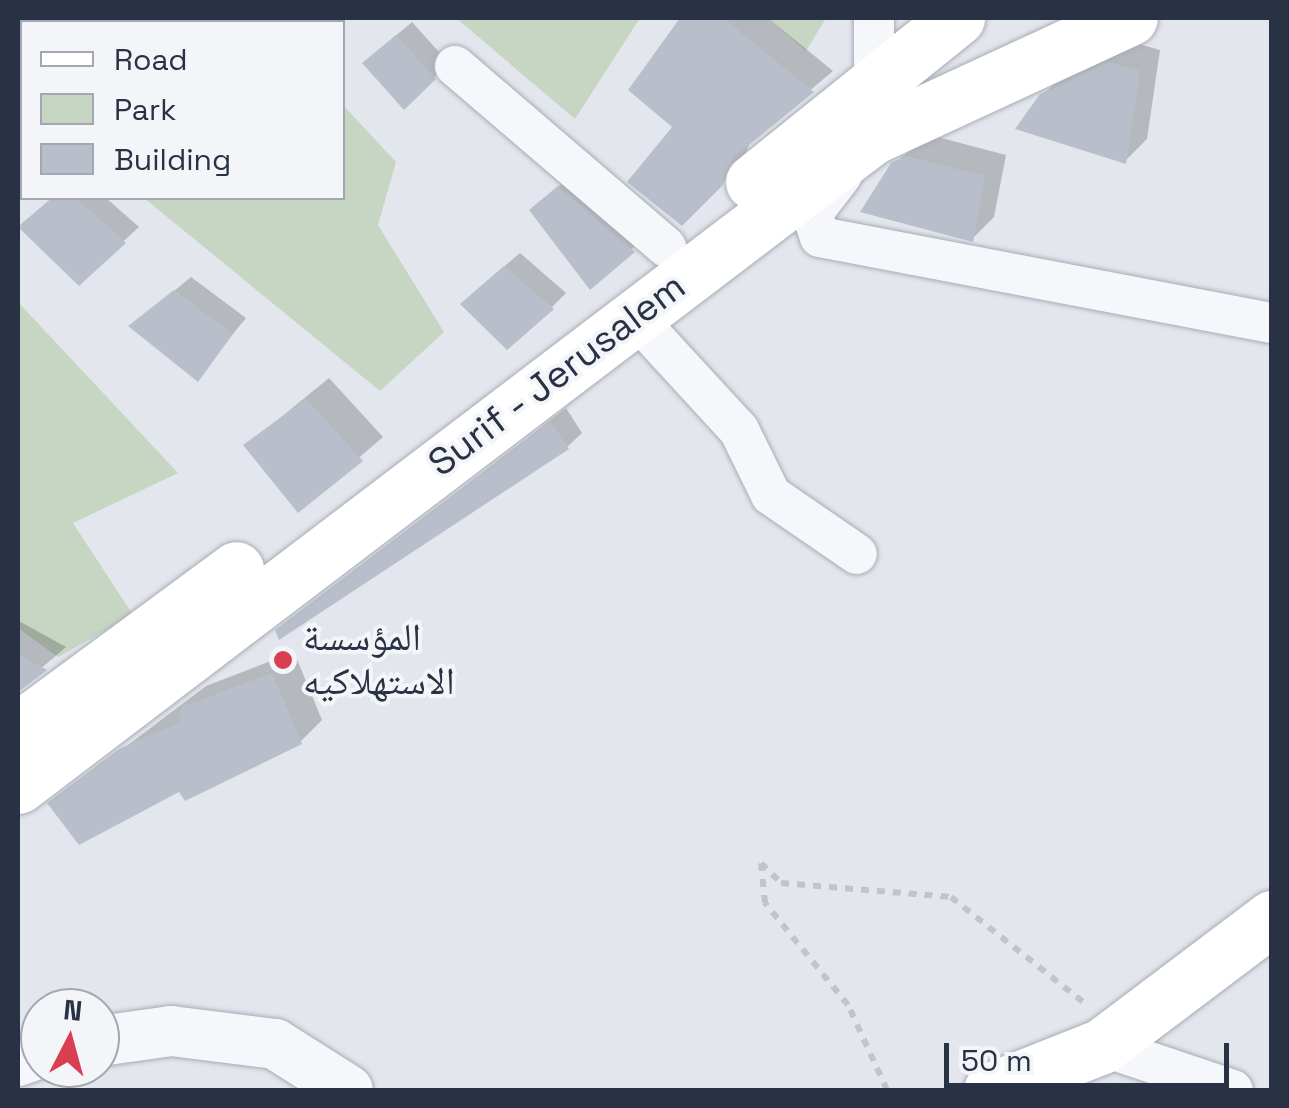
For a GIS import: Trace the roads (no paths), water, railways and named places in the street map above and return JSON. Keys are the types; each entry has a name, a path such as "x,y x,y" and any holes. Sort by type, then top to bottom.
{"main road":[{"name":"Surif - Jerusalem","path":"18,730 666,247 872,80 956,18"},
{"name":"Surif - Jerusalem","path":"18,786 872,137 1130,18"},
{"path":"872,80 864,104 876,114 929,109"},
{"path":"991,1090 1097,1031 1272,918"}],"street":[{"path":"872,80 874,18"},
{"path":"455,66 666,247"},
{"path":"872,137 812,214 820,237 1272,323"},
{"path":"635,317 739,430 772,496 858,554"},
{"path":"120,1038 171,1031 275,1044 348,1090"},
{"path":"1097,1031 1233,1090"}],"place":[{"name":"المؤسسة الاستهلاكيه","path":"283,660"}]}
